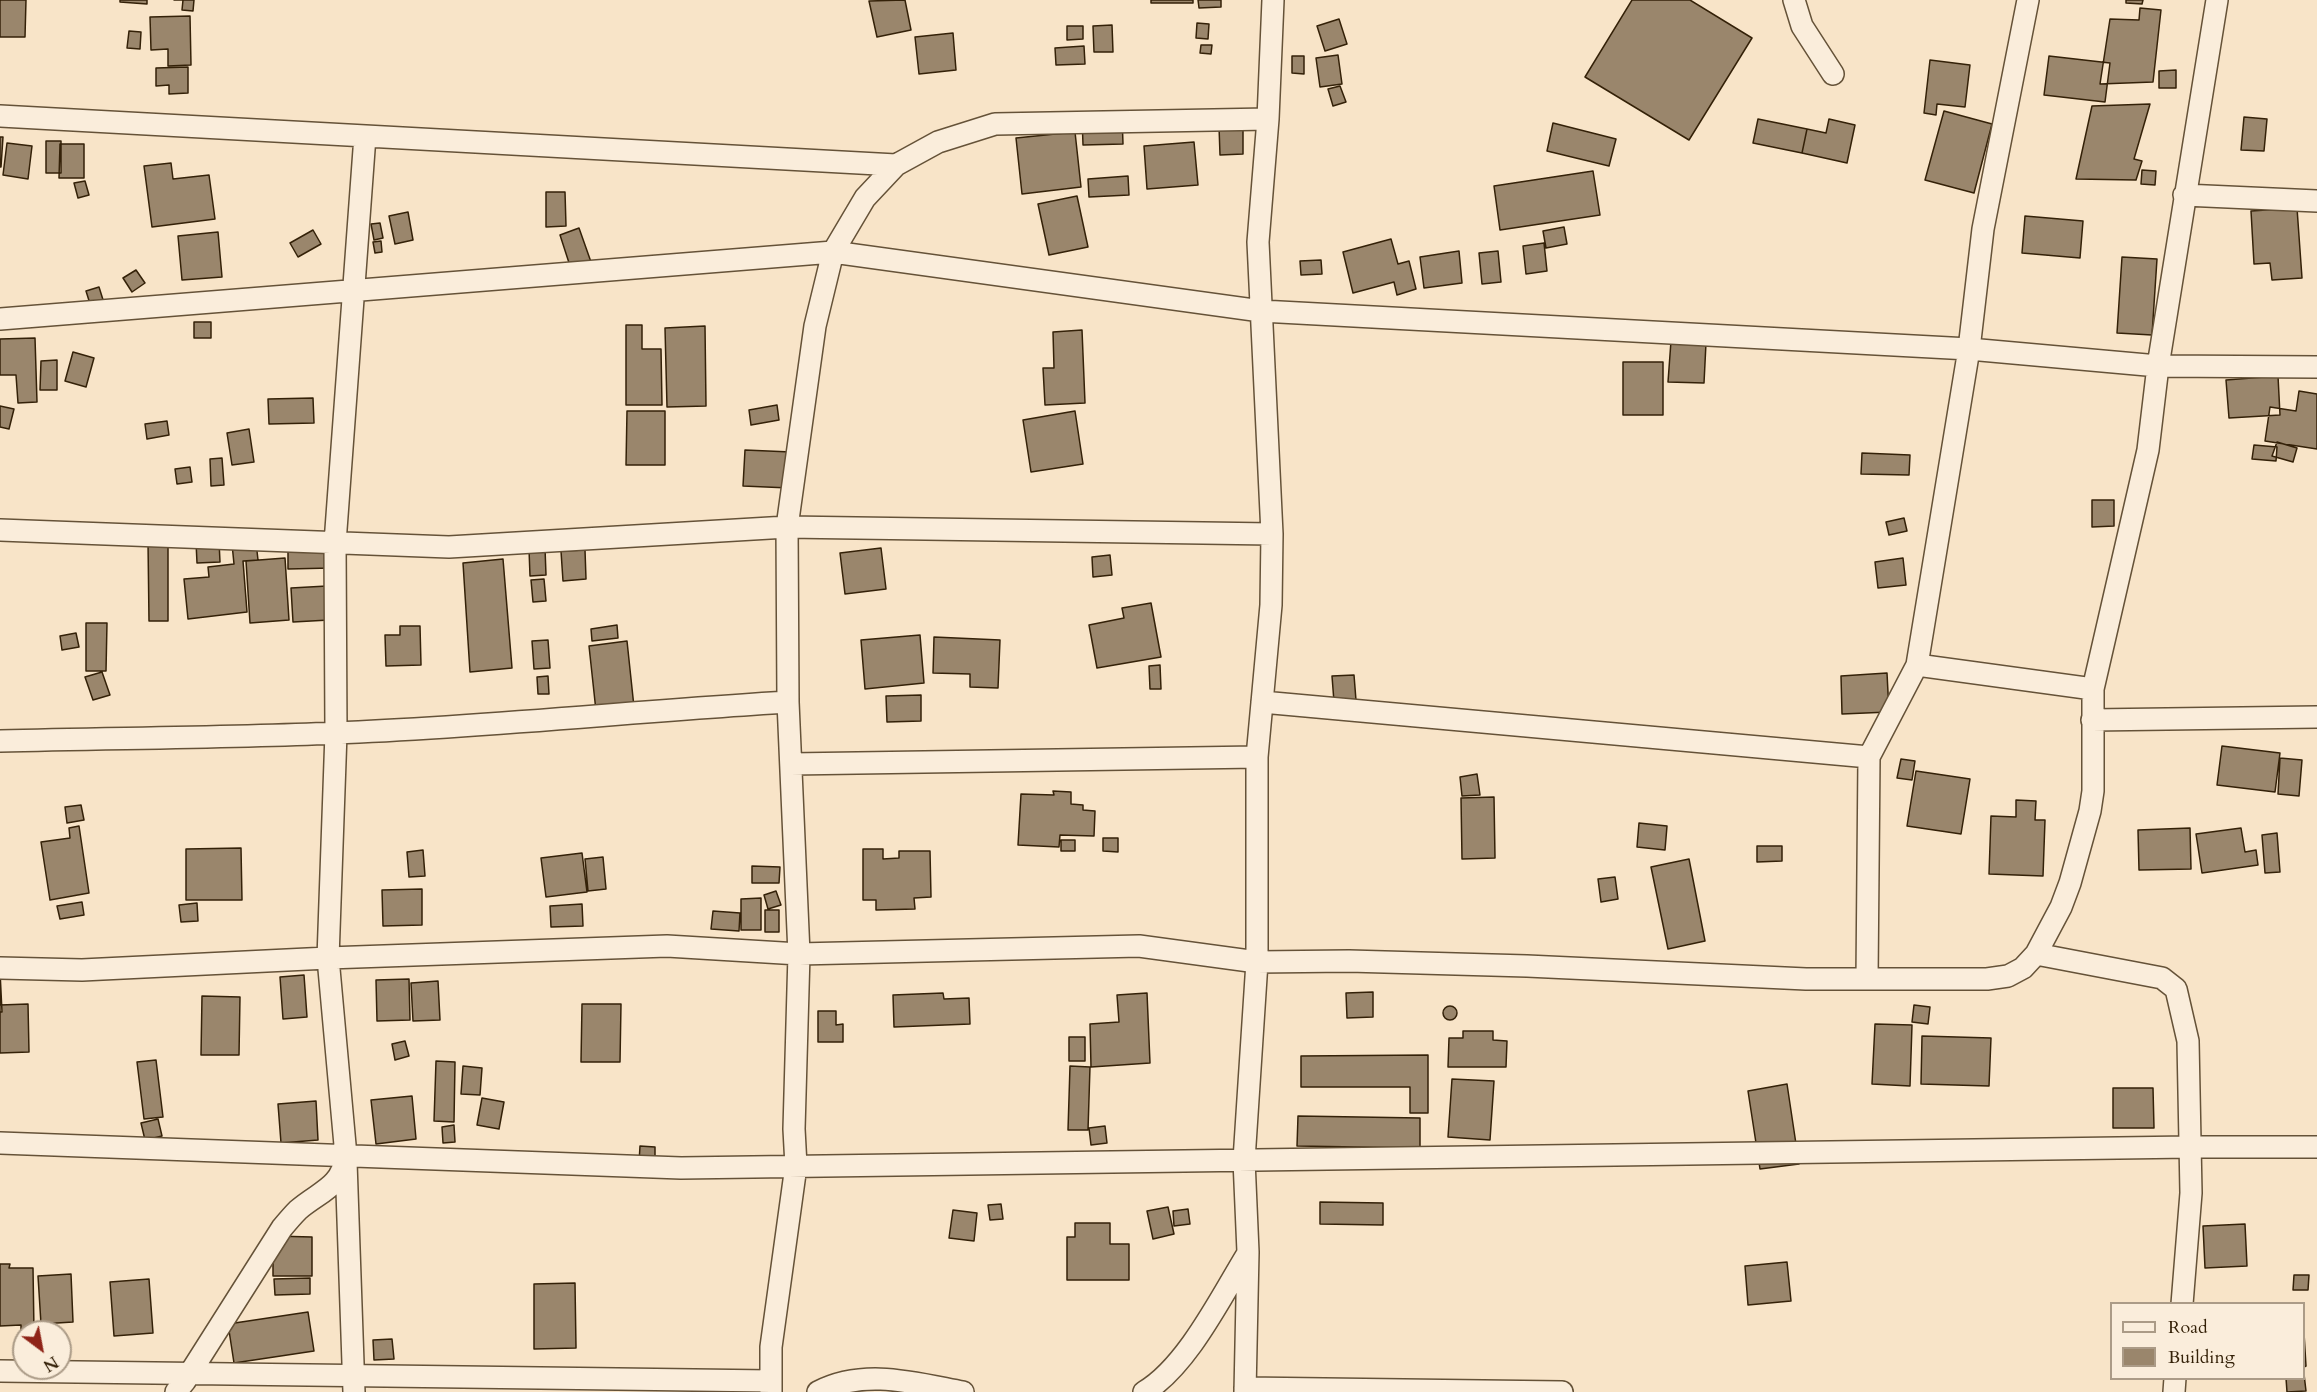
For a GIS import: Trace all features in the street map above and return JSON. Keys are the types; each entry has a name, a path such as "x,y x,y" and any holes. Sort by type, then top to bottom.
{"street":[{"path":"1273,0 1268,119 1258,242 1272,534 1271,605 1257,757 1257,962 1244,1160 1248,1252 1245,1390 1563,1392"},
{"path":"1794,0 1802,26 1833,74"},
{"path":"1867,979 1869,757 1917,665 1969,348 1983,229 2028,0"},
{"path":"0,968 82,970 328,958 667,946 798,954 1139,946 1257,962 1349,961 1527,966 1806,980 1987,979 2008,976 2023,968 2036,954 2057,916 2070,883 2090,811 2093,791 2093,689 2148,450 2158,366 2184,195 2217,0"},
{"path":"0,116 896,165"},
{"path":"0,1371 190,1373 354,1384 771,1387 771,1347 796,1166 794,1070 798,954 788,702 787,528 814,326 833,252 865,198 896,165 938,142 995,124 1268,119"},
{"path":"354,1384 346,1156 328,958 336,733 335,543 365,136"},
{"path":"2184,195 2317,201"},
{"path":"0,319 833,252 1261,311 1969,348 2158,366 2317,367"},
{"path":"0,530 449,547 787,528 1272,534"},
{"path":"1917,665 2093,689"},
{"path":"0,741 336,733 576,719 683,708 788,702"},
{"path":"1262,702 1869,757"},
{"path":"2092,720 2317,717"},
{"path":"791,764 1257,757"},
{"path":"2036,954 2162,978 2176,988 2188,1041 2191,1193 2182,1302"},
{"path":"0,1143 681,1168 2190,1147 2317,1148"},
{"path":"176,1392 282,1228 298,1210 338,1180 344,1169 346,1156"},
{"path":"1144,1392 1173,1369 1186,1353 1248,1252"},
{"path":"818,1392 827,1387 862,1379 897,1379 963,1392"}],"building":[{"path":"0,0 26,0 25,37 0,37"},
{"path":"120,0 147,0 147,4 120,2"},
{"path":"183,0 194,0 193,11 182,10"},
{"path":"905,0 911,30 877,37 869,1"},
{"path":"1151,0 1193,0 1193,3 1151,3"},
{"path":"1198,0 1221,0 1221,7 1199,8"},
{"path":"1632,0 1690,0 1752,38 1689,140 1585,77"},
{"path":"2126,0 2143,0 2142,4 2126,3"},
{"path":"2140,8 2161,10 2153,82 2100,84 2110,19 2139,20"},
{"path":"190,16 191,65 168,66 168,49 151,50 150,17"},
{"path":"1339,19 1347,44 1325,51 1317,26"},
{"path":"1197,23 1209,24 1208,39 1196,38"},
{"path":"1112,25 1113,52 1094,52 1093,26"},
{"path":"1067,26 1083,26 1083,39 1067,40"},
{"path":"129,31 141,32 140,49 127,48"},
{"path":"953,33 956,70 919,74 915,37"},
{"path":"1201,45 1212,45 1211,54 1200,53"},
{"path":"1084,46 1085,64 1056,65 1055,48"},
{"path":"1338,55 1342,84 1320,87 1316,58"},
{"path":"1292,56 1304,56 1304,74 1292,73"},
{"path":"2049,56 2110,63 2105,102 2044,95"},
{"path":"1930,60 1970,65 1965,107 1937,104 1936,115 1924,113"},
{"path":"188,67 188,93 169,94 169,85 156,86 156,68"},
{"path":"2176,70 2176,88 2159,88 2159,71"},
{"path":"1340,86 1346,102 1333,106 1328,89"},
{"path":"2150,104 2134,159 2142,161 2136,180 2076,179 2092,106"},
{"path":"1944,111 1992,124 1974,193 1925,180"},
{"path":"1122,115 1123,144 1083,145 1082,116"},
{"path":"2244,117 2267,119 2264,151 2241,150"},
{"path":"1758,119 1807,129 1802,153 1753,143"},
{"path":"1829,119 1855,125 1847,163 1802,153 1807,129 1826,133"},
{"path":"1553,123 1616,139 1609,166 1547,151"},
{"path":"1243,125 1243,154 1220,155 1219,126"},
{"path":"1075,132 1081,187 1022,194 1016,138"},
{"path":"0,137 3,137 1,167 0,167"},
{"path":"46,141 61,141 61,173 46,173"},
{"path":"1194,142 1198,185 1147,189 1144,146"},
{"path":"7,143 32,146 28,179 3,175"},
{"path":"60,144 84,144 84,178 59,178"},
{"path":"171,163 173,179 209,175 215,219 152,227 144,166"},
{"path":"2142,170 2156,171 2155,185 2141,184"},
{"path":"1593,171 1600,215 1500,230 1494,186"},
{"path":"1128,176 1129,195 1089,197 1088,179"},
{"path":"85,181 89,195 78,198 74,183"},
{"path":"546,192 565,192 566,226 546,227"},
{"path":"1077,196 1088,247 1049,255 1038,204"},
{"path":"2297,208 2302,278 2272,280 2270,263 2254,264 2251,211"},
{"path":"408,212 413,240 395,244 389,216"},
{"path":"2025,216 2083,221 2080,258 2022,253"},
{"path":"380,223 383,238 374,240 371,224"},
{"path":"1564,227 1567,244 1546,248 1543,231"},
{"path":"579,228 591,262 571,269 560,235"},
{"path":"313,230 321,244 298,257 290,243"},
{"path":"218,232 222,277 182,280 178,236"},
{"path":"1391,239 1398,264 1409,261 1416,289 1397,295 1394,282 1353,293 1343,252"},
{"path":"381,241 382,252 375,253 373,242"},
{"path":"1544,243 1547,271 1526,274 1523,246"},
{"path":"1459,251 1462,283 1424,288 1420,257"},
{"path":"1498,251 1501,282 1482,284 1479,253"},
{"path":"2122,257 2157,259 2152,335 2117,333"},
{"path":"1321,260 1322,274 1301,275 1300,261"},
{"path":"136,270 145,283 132,292 123,278"},
{"path":"99,287 104,303 91,307 86,291"},
{"path":"194,322 211,322 211,338 194,338"},
{"path":"626,325 642,325 642,349 661,349 662,405 626,405"},
{"path":"705,326 706,406 667,407 665,328"},
{"path":"1082,330 1085,403 1045,405 1043,368 1054,368 1053,332"},
{"path":"35,338 37,402 18,403 16,375 0,375 0,339"},
{"path":"1671,341 1706,343 1704,383 1668,382"},
{"path":"73,352 94,358 86,387 65,381"},
{"path":"57,360 57,390 40,390 41,361"},
{"path":"1623,362 1663,362 1663,415 1623,415"},
{"path":"2278,376 2280,415 2229,418 2226,380"},
{"path":"2299,391 2317,394 2317,449 2265,441 2270,407 2296,411"},
{"path":"313,398 314,423 269,424 268,399"},
{"path":"777,405 779,420 751,425 749,410"},
{"path":"0,406 14,409 9,429 0,427"},
{"path":"627,411 665,411 665,465 626,465"},
{"path":"1075,411 1083,464 1031,472 1023,420"},
{"path":"167,421 169,435 147,439 145,424"},
{"path":"249,429 254,462 232,465 227,433"},
{"path":"2277,442 2297,448 2293,462 2272,456"},
{"path":"2254,445 2277,447 2276,461 2252,459"},
{"path":"745,450 791,452 789,488 743,486"},
{"path":"1862,453 1910,455 1909,475 1861,474"},
{"path":"222,458 224,485 211,486 210,459"},
{"path":"190,467 192,482 177,484 175,469"},
{"path":"2092,500 2114,500 2114,526 2092,527"},
{"path":"1904,518 1907,531 1889,535 1886,522"},
{"path":"331,538 331,568 288,569 288,539"},
{"path":"219,541 220,562 197,563 196,542"},
{"path":"148,542 168,542 168,621 149,621"},
{"path":"256,542 258,560 243,561 247,612 188,619 184,579 209,577 208,567 234,564 232,544"},
{"path":"545,548 546,575 530,576 529,549"},
{"path":"881,548 886,589 845,594 840,553"},
{"path":"585,550 586,579 563,581 561,551"},
{"path":"1110,555 1112,575 1093,577 1092,557"},
{"path":"285,558 289,620 250,623 246,561"},
{"path":"1903,558 1906,585 1878,588 1875,562"},
{"path":"503,559 512,668 470,672 463,563"},
{"path":"544,579 546,601 533,602 531,580"},
{"path":"327,586 329,620 293,622 291,588"},
{"path":"1151,603 1161,657 1097,668 1089,625 1124,618 1122,608"},
{"path":"86,623 107,623 106,671 86,671"},
{"path":"617,625 618,638 592,641 591,629"},
{"path":"400,626 420,626 421,665 386,666 385,635 400,635"},
{"path":"76,633 79,647 62,650 60,636"},
{"path":"920,635 924,683 865,689 861,640"},
{"path":"934,637 1000,640 998,688 970,687 970,674 933,673"},
{"path":"548,640 550,668 534,669 532,641"},
{"path":"627,641 634,707 596,711 589,646"},
{"path":"1160,665 1161,689 1150,689 1149,666"},
{"path":"102,672 110,695 93,700 85,677"},
{"path":"1887,673 1889,712 1842,714 1841,676"},
{"path":"1354,675 1357,713 1335,715 1332,676"},
{"path":"548,676 549,694 538,694 537,677"},
{"path":"921,695 921,721 887,722 886,696"},
{"path":"2222,746 2280,753 2275,792 2217,785"},
{"path":"2280,758 2302,760 2299,796 2278,794"},
{"path":"1901,759 1915,761 1912,780 1897,778"},
{"path":"1916,771 1970,779 1961,834 1907,826"},
{"path":"1477,774 1480,795 1462,796 1460,777"},
{"path":"1053,791 1071,792 1071,804 1083,805 1083,810 1095,811 1094,836 1060,835 1059,847 1018,845 1021,794 1054,795"},
{"path":"1494,797 1495,858 1462,859 1461,798"},
{"path":"2016,800 2036,801 2035,820 2045,820 2043,876 1989,874 1991,816 2016,817"},
{"path":"81,805 84,820 67,823 65,807"},
{"path":"1639,823 1667,826 1665,850 1637,847"},
{"path":"79,826 89,893 50,900 41,842 70,838 69,828"},
{"path":"2190,828 2191,869 2139,870 2138,830"},
{"path":"2241,828 2245,852 2256,850 2258,865 2202,873 2196,834"},
{"path":"2277,833 2280,872 2265,873 2262,835"},
{"path":"1103,838 1118,838 1118,852 1103,851"},
{"path":"1061,840 1075,840 1075,851 1061,851"},
{"path":"1757,846 1782,846 1782,861 1757,862"},
{"path":"241,848 242,900 186,900 186,849"},
{"path":"863,849 883,849 883,859 899,858 899,851 930,851 931,897 914,898 915,909 876,910 876,900 863,900"},
{"path":"423,850 425,876 409,877 407,852"},
{"path":"582,853 587,892 546,897 541,858"},
{"path":"603,857 606,889 588,891 585,859"},
{"path":"1689,859 1705,941 1668,949 1651,867"},
{"path":"752,866 780,867 779,883 752,883"},
{"path":"1615,877 1618,899 1601,902 1598,879"},
{"path":"422,889 422,925 383,926 382,890"},
{"path":"776,891 781,905 768,909 764,895"},
{"path":"761,898 761,930 741,930 741,899"},
{"path":"82,902 84,915 60,919 57,906"},
{"path":"197,903 198,921 181,922 179,905"},
{"path":"582,904 583,926 551,927 550,906"},
{"path":"765,910 779,910 779,932 765,932"},
{"path":"713,911 740,913 739,931 711,929"},
{"path":"0,971 2,1012 0,1012"},
{"path":"304,975 307,1017 283,1019 280,977"},
{"path":"409,979 410,1020 377,1021 376,980"},
{"path":"438,981 440,1020 413,1021 411,983"},
{"path":"1373,992 1373,1017 1347,1018 1346,993"},
{"path":"943,993 944,999 969,998 970,1024 894,1027 893,995"},
{"path":"1147,993 1150,1063 1091,1067 1090,1024 1119,1022 1117,995"},
{"path":"202,996 240,997 239,1055 201,1055"},
{"path":"28,1004 29,1052 0,1053 0,1005"},
{"path":"582,1004 621,1004 620,1062 581,1062"},
{"path":"1914,1005 1930,1007 1928,1024 1912,1022"},
{"path":"1450,1006 1455,1008 1457,1013 1455,1018 1450,1020 1445,1018 1443,1013 1445,1008"},
{"path":"818,1011 836,1011 836,1025 843,1024 843,1042 818,1042"},
{"path":"1875,1024 1912,1025 1910,1086 1872,1084"},
{"path":"1463,1031 1493,1031 1493,1040 1507,1041 1506,1067 1448,1067 1449,1038 1463,1038"},
{"path":"1922,1036 1991,1038 1989,1086 1921,1084"},
{"path":"1069,1037 1085,1037 1085,1061 1069,1061"},
{"path":"405,1041 409,1056 395,1060 392,1044"},
{"path":"1428,1055 1428,1113 1410,1113 1410,1087 1301,1087 1301,1056"},
{"path":"156,1060 163,1117 144,1119 137,1062"},
{"path":"436,1061 455,1062 454,1122 434,1121"},
{"path":"463,1066 482,1068 480,1095 461,1094"},
{"path":"1070,1066 1090,1067 1088,1130 1068,1130"},
{"path":"1452,1079 1494,1081 1490,1140 1448,1137"},
{"path":"1787,1084 1799,1164 1760,1169 1748,1091"},
{"path":"2113,1088 2153,1088 2154,1128 2113,1128"},
{"path":"412,1096 416,1139 376,1144 371,1100"},
{"path":"482,1098 504,1102 499,1129 477,1125"},
{"path":"316,1101 318,1140 281,1143 278,1104"},
{"path":"1298,1116 1420,1118 1420,1148 1297,1146"},
{"path":"158,1119 162,1136 145,1140 141,1123"},
{"path":"454,1125 455,1142 443,1143 442,1127"},
{"path":"1105,1126 1107,1143 1091,1145 1089,1128"},
{"path":"640,1146 655,1147 655,1163 639,1163"},
{"path":"1320,1202 1383,1203 1383,1225 1320,1224"},
{"path":"1001,1204 1003,1219 990,1220 988,1205"},
{"path":"1168,1207 1174,1234 1153,1239 1147,1211"},
{"path":"1188,1209 1190,1224 1174,1226 1173,1211"},
{"path":"953,1210 977,1213 974,1241 949,1238"},
{"path":"1075,1223 1110,1223 1110,1244 1129,1244 1129,1280 1067,1280 1067,1237 1075,1237"},
{"path":"2245,1224 2247,1266 2205,1268 2203,1226"},
{"path":"273,1236 312,1237 312,1276 273,1276"},
{"path":"1787,1262 1791,1301 1748,1305 1745,1266"},
{"path":"0,1264 10,1264 9,1268 33,1268 34,1320 12,1320 12,1325 0,1326"},
{"path":"71,1274 73,1322 72,1320 41,1320 38,1276"},
{"path":"2294,1275 2309,1275 2308,1290 2293,1290"},
{"path":"310,1278 310,1294 275,1295 274,1279"},
{"path":"149,1279 153,1333 114,1336 110,1282"},
{"path":"575,1283 576,1348 534,1349 534,1284"},
{"path":"308,1312 314,1351 234,1363 228,1324"},
{"path":"392,1339 394,1359 374,1360 373,1340"},
{"path":"2286,1380 2305,1380 2306,1391 2287,1392"}]}
